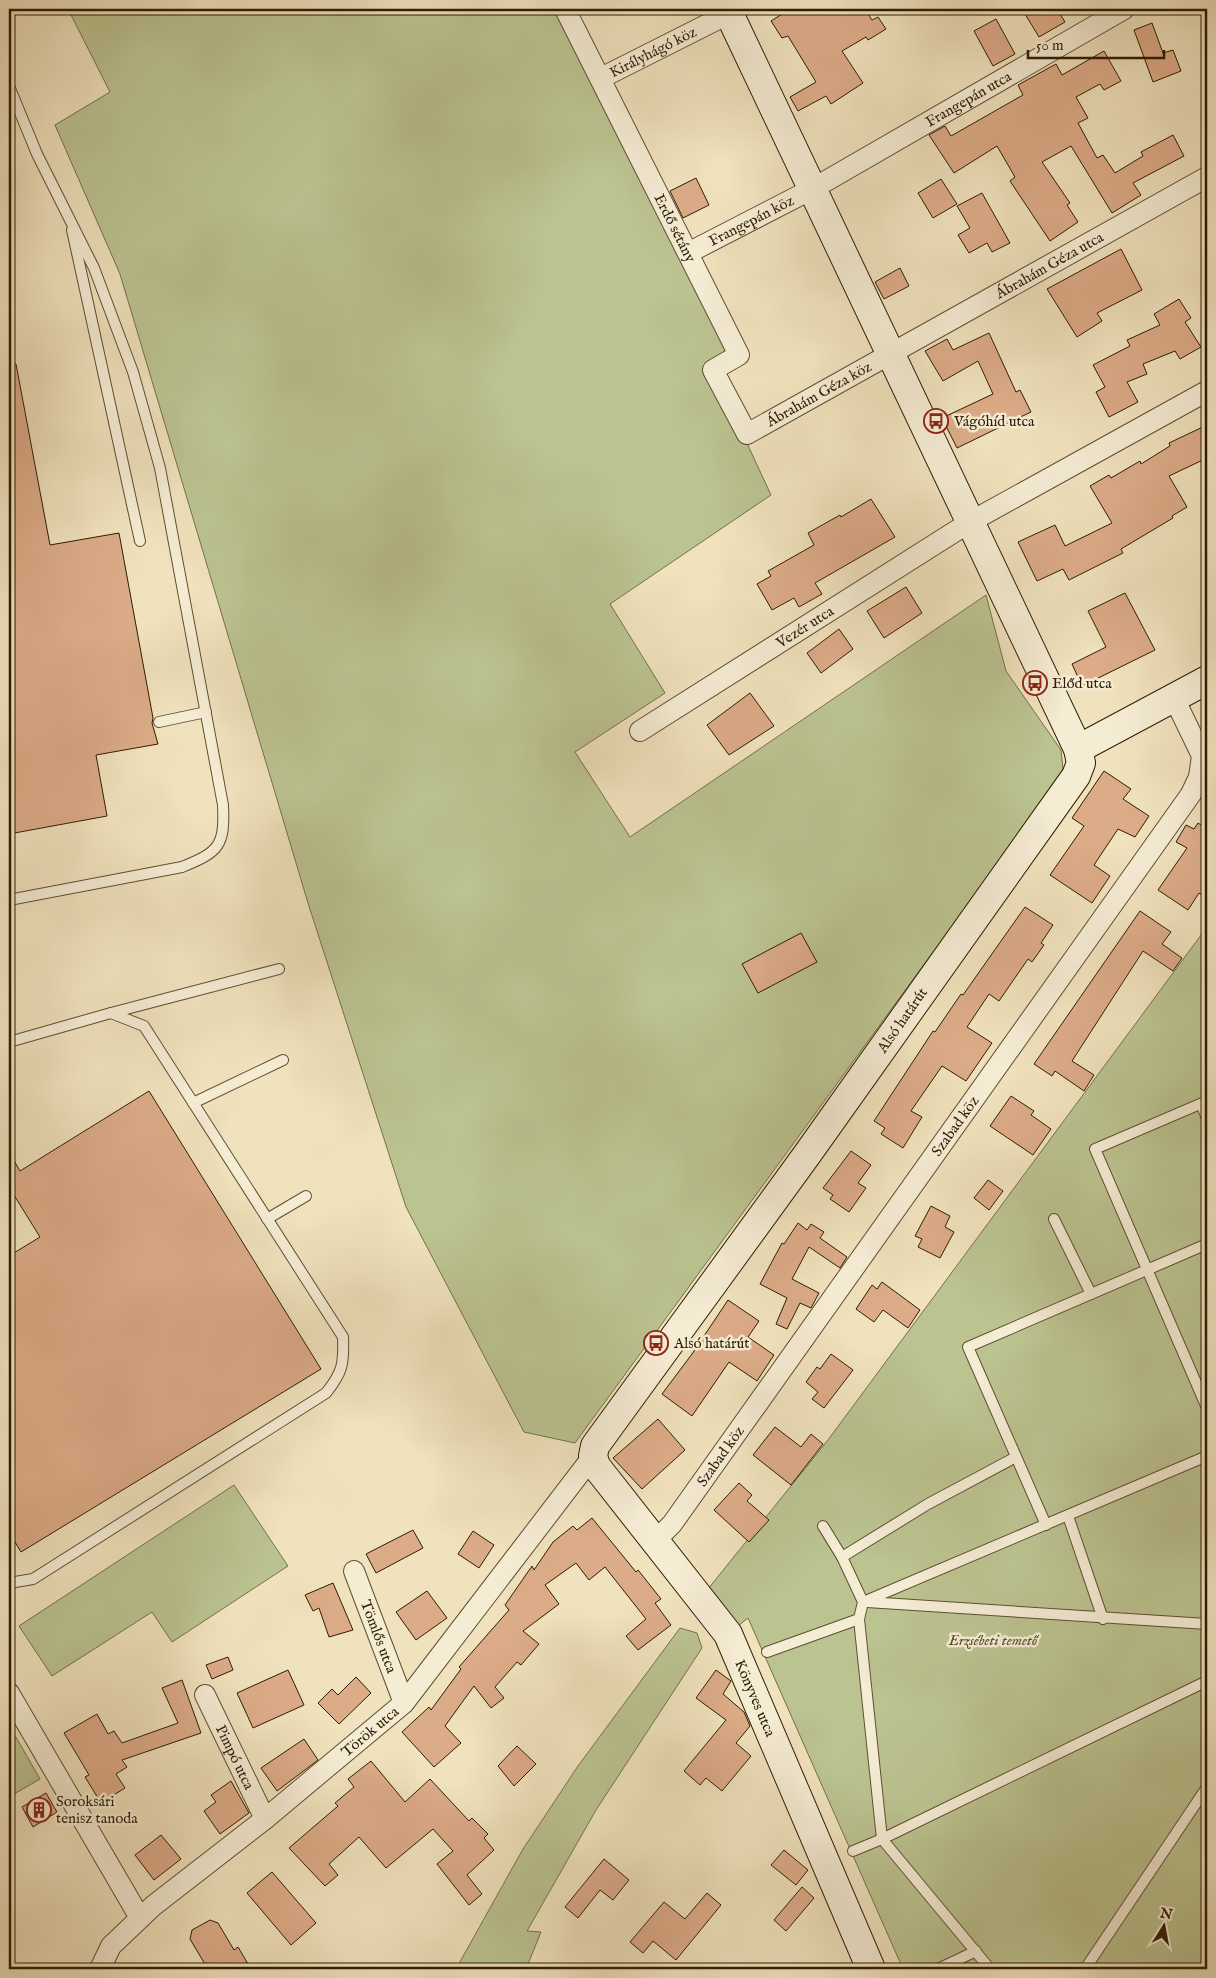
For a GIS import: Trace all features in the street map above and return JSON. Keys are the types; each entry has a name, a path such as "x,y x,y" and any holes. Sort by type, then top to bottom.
{"street":[{"name":"Erdő sétány","path":"565,9 739,355 713,370 747,434"},
{"name":"Frangepán utca","path":"814,188 1124,9"},
{"name":"Királyhágó köz","path":"601,78 731,10"},
{"path":"731,10 1078,749 1207,680"},
{"name":"Ábrahám Géza utca","path":"891,353 1207,177"},
{"name":"Frangepán köz","path":"688,253 814,188"},
{"name":"Ábrahám Géza köz","path":"747,434 891,353"},
{"path":"970,522 1207,392"},
{"name":"Vezér utca","path":"640,731 970,522"},
{"name":"Szabad köz","path":"656,1540 672,1524 1191,794 1199,777 1202,756 1174,698"},
{"name":"Alsó határút","path":"593,1456 595,1446 818,1140 1076,776 1080,762 1078,749"},
{"name":"Könyves utca","path":"593,1456 596,1466 728,1634 871,1969"},
{"name":"Török utca","path":"101,1966 111,1946 153,1906 265,1819 404,1703 593,1456"},
{"name":"Tömlős utca","path":"354,1571 404,1703"},
{"path":"9,1693 140,1918"},
{"name":"Pimpó utca","path":"205,1695 265,1819"}],"lane":[{"path":"9,86 37,154 67,210 94,268 133,372 160,468 223,804 224,828 219,845 205,858 182,868 9,900"},
{"path":"67,210 140,541"},
{"path":"158,722 206,712"},
{"path":"9,1042 279,969"},
{"path":"9,1583 33,1578 326,1393 338,1379 344,1362 343,1337 144,1026 111,1014"},
{"path":"194,1103 283,1060"},
{"path":"1207,1118 1204,1103 1095,1149 1204,1391 1207,1408"},
{"path":"267,1218 306,1196"},
{"path":"1054,1219 1091,1294"},
{"path":"1046,1525 968,1347 1207,1244"},
{"path":"842,1557 928,1504 1016,1456"},
{"path":"863,1602 1207,1456"},
{"path":"1068,1516 1103,1618"},
{"path":"822,1526 842,1557 863,1602 859,1619 882,1839 990,1969"},
{"path":"863,1602 1207,1624"},
{"path":"767,1652 859,1619"},
{"path":"853,1850 882,1839 1207,1682"},
{"path":"1086,1969 1207,1787"},
{"path":"938,1969 976,1951"}],"green space":[{"path":"68,9 565,9 739,355 713,370 771,495 610,604 665,693 575,752 630,837 986,595 1006,671 1061,750 1063,769 1057,782 575,1443 524,1432 406,1207 308,903 120,274 55,125 110,92"},
{"name":"Erzsébeti temető","path":"1207,927 1207,1969 903,1969 748,1618 738,1626 708,1589 828,1440"},
{"path":"234,1485 288,1566 172,1642 152,1612 52,1676 19,1626"},
{"path":"680,1628 697,1633 702,1648 596,1810 527,1931 541,1932 526,1969 456,1969 523,1849 578,1766"},
{"path":"9,1725 40,1779 9,1797"}],"building":[{"path":"790,9 865,9 872,20 878,17 886,29 868,40 866,37 842,51 863,83 831,104 826,96 798,111 790,97 816,82 788,36 782,38 771,21"},
{"path":"1022,9 1057,9 1065,22 1039,37"},
{"path":"996,19 1015,54 993,66 974,31"},
{"path":"1152,23 1163,53 1173,50 1181,71 1153,82 1134,30"},
{"path":"1104,51 1121,81 1104,90 1100,84 1076,97 1088,118 1078,123 1097,158 1103,155 1115,173 1143,156 1141,152 1173,135 1184,156 1133,183 1141,195 1112,213 1071,146 1042,162 1070,203 1067,205 1078,222 1050,241 1010,181 1015,177 997,146 954,173 929,135 945,126 951,136 1023,95 1018,85 1056,64 1062,75"},
{"path":"696,178 709,205 683,218 670,191"},
{"path":"941,179 957,204 933,218 918,193"},
{"path":"982,193 1010,243 992,252 987,243 969,253 958,235 970,228 957,206"},
{"path":"1121,249 1142,290 1097,313 1102,321 1077,337 1047,289"},
{"path":"900,268 909,286 884,299 875,282"},
{"path":"1179,299 1191,318 1185,322 1201,347 1180,359 1175,351 1143,364 1147,374 1127,382 1138,402 1109,417 1096,392 1105,387 1093,365 1130,346 1127,340 1160,325 1154,314"},
{"path":"989,333 1016,392 1020,390 1031,412 957,448 942,418 993,394 978,361 943,381 925,351 947,339 953,350"},
{"path":"16,364 50,545 119,533 153,718 152,723 158,744 96,755 107,816 9,834 9,365"},
{"path":"1207,425 1207,458 1169,476 1187,507 1172,516 1173,518 1121,549 1123,553 1069,580 1063,569 1037,581 1018,542 1055,525 1065,546 1112,523 1090,486 1109,475 1111,478 1140,461 1141,464 1170,446 1169,443"},
{"path":"871,499 895,537 815,583 822,594 799,607 794,598 772,610 757,584 771,576 768,571 814,545 808,533 840,515 841,517"},
{"path":"906,587 922,613 884,638 867,611"},
{"path":"1125,593 1155,650 1082,686 1072,664 1106,647 1088,611"},
{"path":"839,629 853,649 821,673 807,653"},
{"path":"750,693 774,726 729,755 707,725"},
{"path":"1104,771 1131,789 1123,799 1149,816 1135,837 1118,829 1094,865 1110,876 1092,903 1050,875 1084,826 1072,818"},
{"path":"1198,823 1207,829 1207,899 1199,893 1188,910 1158,890 1187,848 1176,842 1186,825 1194,829"},
{"path":"1025,907 1053,925 1041,943 1044,945 1032,962 1028,959 999,1001 989,994 967,1027 992,1043 966,1081 942,1066 911,1111 922,1117 903,1148 881,1134 885,1128 874,1121 933,1031 935,1032 961,994 963,995"},
{"path":"1140,911 1171,932 1162,944 1182,958 1173,971 1143,951 1072,1061 1094,1075 1084,1091 1055,1071 1052,1076 1034,1064"},
{"path":"801,933 817,962 758,993 742,964"},
{"path":"149,1091 321,1369 21,1552 9,1532 9,1256 40,1237 9,1187 9,1152 20,1171"},
{"path":"1011,1096 1034,1111 1031,1115 1051,1129 1033,1155 990,1126"},
{"path":"851,1151 871,1165 858,1183 866,1188 849,1212 830,1199 833,1195 823,1188"},
{"path":"988,1180 1003,1191 989,1210 974,1198"},
{"path":"931,1206 950,1216 945,1227 954,1232 940,1258 918,1247 922,1239 915,1236"},
{"path":"798,1223 807,1230 811,1224 824,1232 820,1238 847,1257 840,1268 809,1247 792,1279 819,1293 811,1308 800,1303 787,1329 776,1324 787,1298 760,1284 782,1243 784,1244"},
{"path":"882,1282 920,1310 908,1328 883,1310 874,1322 856,1309 872,1285 877,1289"},
{"path":"728,1300 759,1321 748,1337 774,1355 757,1381 729,1362 692,1416 662,1394 692,1354"},
{"path":"831,1354 853,1370 824,1408 812,1399 818,1392 806,1382 817,1367 820,1369"},
{"path":"658,1419 685,1450 642,1489 613,1458"},
{"path":"775,1427 801,1447 811,1434 823,1444 791,1485 753,1455"},
{"path":"739,1483 752,1495 747,1501 769,1520 749,1542 714,1510"},
{"path":"592,1518 636,1572 638,1570 661,1599 655,1603 671,1625 638,1650 626,1636 646,1619 605,1567 589,1580 576,1563 545,1585 559,1604 523,1631 539,1644 521,1665 517,1662 495,1687 504,1698 491,1708 474,1686 445,1726 461,1743 434,1767 402,1732 429,1707 431,1710 461,1669 459,1667 509,1610 505,1605 532,1566 534,1570 553,1542 573,1526 577,1530"},
{"path":"413,1530 423,1548 376,1573 366,1554"},
{"path":"473,1531 494,1545 479,1568 458,1554"},
{"path":"333,1583 353,1630 329,1637 319,1608 313,1611 305,1595"},
{"path":"427,1591 447,1618 416,1640 396,1612"},
{"path":"228,1657 233,1670 212,1679 206,1665"},
{"path":"288,1670 304,1705 253,1728 237,1693"},
{"path":"716,1670 731,1681 723,1694 744,1712 750,1726 736,1743 751,1756 722,1791 706,1778 700,1785 684,1771 726,1720 696,1698"},
{"path":"356,1677 371,1693 339,1724 318,1703 332,1689 338,1695"},
{"path":"182,1680 201,1733 122,1760 127,1767 116,1774 125,1788 101,1803 85,1777 89,1775 64,1733 97,1714 108,1734 114,1731 122,1743 178,1723 162,1688"},
{"path":"304,1739 318,1760 277,1791 261,1768"},
{"path":"517,1746 536,1764 514,1786 498,1766"},
{"path":"371,1761 405,1802 430,1779 469,1821 472,1818 488,1834 484,1838 494,1850 467,1875 482,1894 469,1905 437,1864 453,1851 433,1829 386,1868 359,1837 329,1864 338,1875 325,1886 289,1848 338,1806 335,1803 354,1787 348,1779"},
{"path":"231,1781 249,1813 220,1834 204,1811 216,1802 211,1795"},
{"name":"Soroksári tenisz tanoda","path":"46,1793 57,1812 33,1827 22,1807"},
{"path":"161,1835 181,1859 154,1880 135,1855"},
{"path":"784,1850 808,1870 796,1885 771,1865"},
{"path":"604,1859 629,1880 613,1900 600,1890 578,1918 565,1907"},
{"path":"272,1872 316,1923 291,1945 247,1893"},
{"path":"802,1887 814,1898 786,1931 774,1920"},
{"path":"707,1893 721,1905 676,1960 653,1941 643,1953 630,1942 664,1902 685,1919"},
{"path":"210,1920 218,1923 234,1950 238,1947 251,1969 215,1969 211,1963 206,1966 190,1939 192,1930"}],"place":[{"name":"Vágóhíd utca","path":"936,421"},
{"name":"Előd utca","path":"1035,683"},
{"name":"Alsó határút","path":"656,1343"},
{"name":"Soroksári tenisz tanoda","path":"39,1810"}]}
